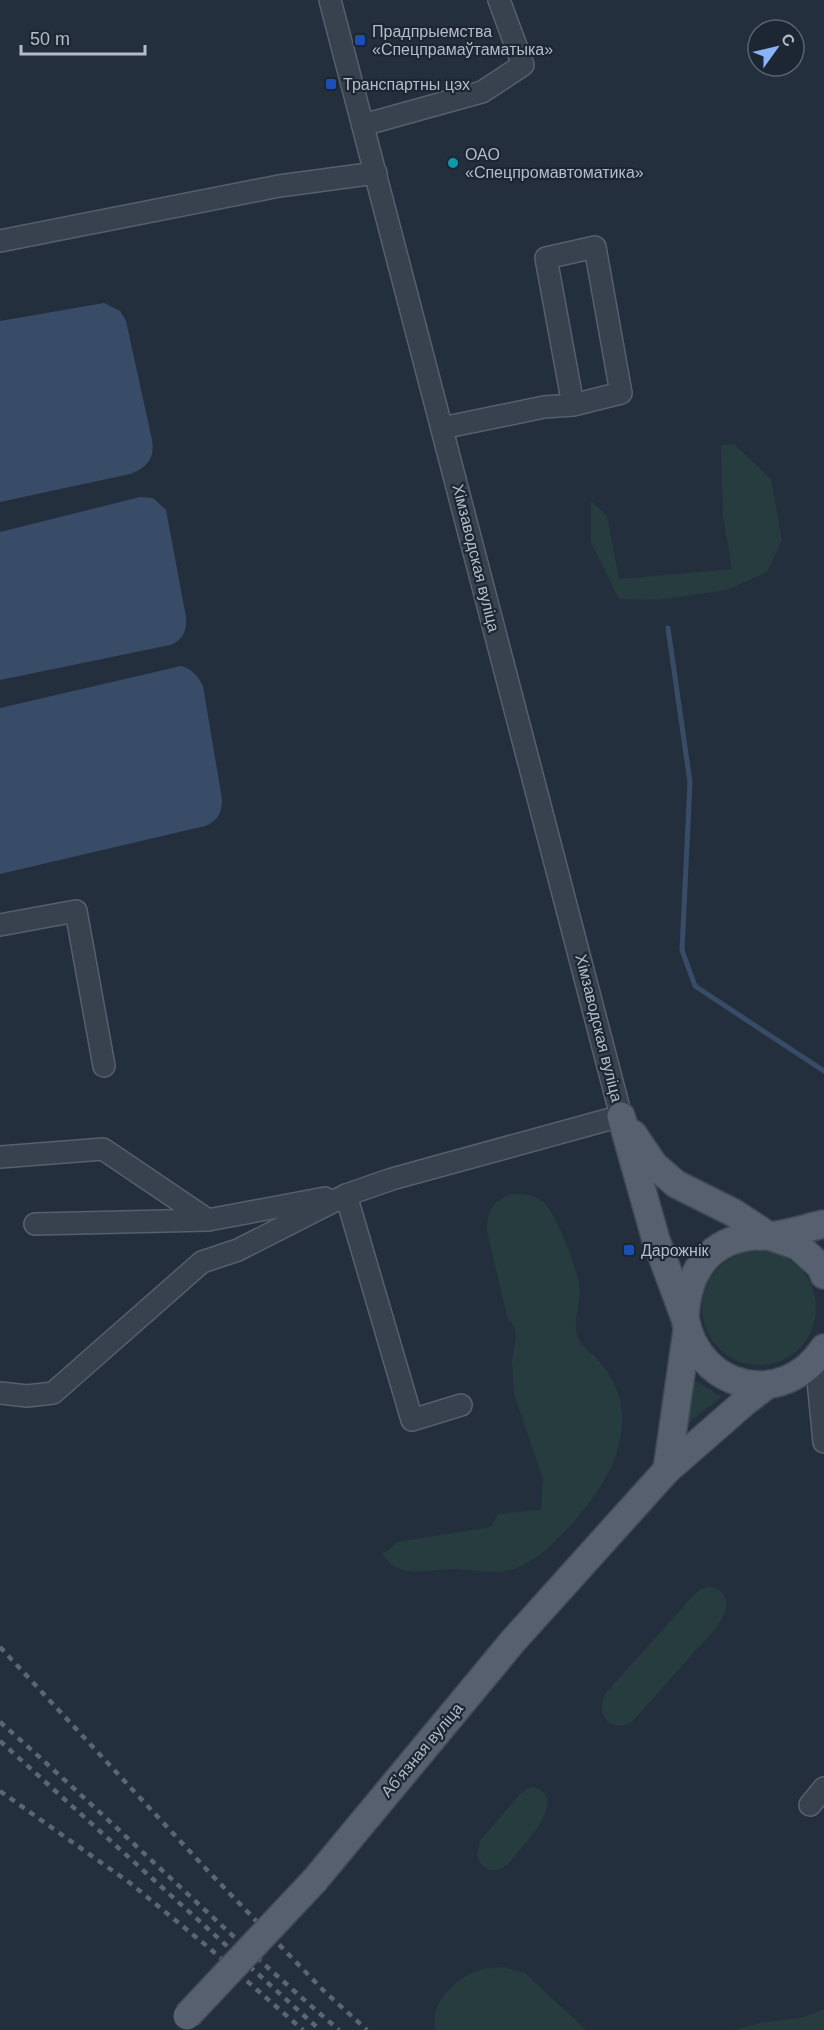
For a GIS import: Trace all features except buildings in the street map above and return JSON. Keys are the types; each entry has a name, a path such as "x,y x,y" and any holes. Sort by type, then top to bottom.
{"main road":[{"path":"621,1116 654,1165 676,1184 734,1213 769,1236 798,1246 821,1267 824,1275"},
{"path":"621,1116 656,1240 696,1350 709,1366 726,1378 746,1384 767,1385 794,1377 820,1354"},
{"path":"667,1470 686,1324 686,1296 694,1275 707,1257 725,1244 747,1237 769,1236 824,1224"},
{"name":"Абʼязная вуліца","path":"182,2023 315,1880 513,1641 667,1470 767,1385"}],"street":[{"name":"Хімзаводская вуліца","path":"330,0 621,1116"},
{"path":"363,125 482,92 523,65 499,0"},
{"path":"0,241 279,186 376,173"},
{"path":"442,428 544,407 573,405 621,393 595,248 546,258 573,405"},
{"path":"0,925 75,911 104,1066"},
{"path":"0,1393 27,1396 53,1394 202,1262 238,1250 346,1195 392,1179 621,1116"},
{"path":"0,1157 103,1149 208,1220"},
{"path":"35,1224 208,1220 229,1214 346,1195"},
{"path":"346,1195 412,1420 461,1405"},
{"path":"820,1354 824,1434"},
{"path":"810,1805 824,1788"}],"green space":[{"path":"734,444 771,479 782,540 767,572 727,590 659,600 619,599 591,542 591,501 607,516 619,579 732,569 723,516 721,445"},
{"path":"512,1194 524,1194 542,1201 554,1218 566,1244 579,1283 580,1298 576,1321 578,1338 609,1374 620,1399 622,1424 618,1449 601,1485 578,1517 550,1546 523,1565 498,1572 456,1569 406,1571 389,1562 382,1553 397,1542 491,1527 498,1514 541,1510 543,1479 514,1394 512,1360 516,1337 515,1328 507,1316 487,1231 488,1218 495,1203"},
{"path":"759,1251 781,1255 800,1267 812,1286 816,1308 812,1330 800,1349 781,1361 759,1365 737,1361 718,1349 706,1330 702,1308 706,1286 718,1267 737,1255"},
{"path":"693,1379 722,1397 681,1428"},
{"path":"708,1587 722,1592 726,1601 725,1611 717,1626 632,1722 624,1725 611,1724 603,1715 602,1708 606,1693 693,1596 701,1589"},
{"path":"533,1787 544,1793 547,1801 546,1812 540,1823 509,1863 499,1869 486,1868 477,1855 480,1841 520,1794"},
{"path":"504,1967 525,1973 586,2030 436,2030 436,2011 440,2001 453,1985 480,1970"},
{"path":"824,2009 824,2030 734,2030 760,2023 801,2018"}],"water":[{"path":"104,303 120,311 126,321 152,440 151,457 145,465 130,474 0,502 0,321"},
{"path":"140,497 153,498 166,510 186,617 186,627 181,638 170,645 0,680 0,532"},
{"path":"181,666 194,673 203,686 222,799 220,812 216,819 205,826 0,874 0,708"}],"waterway":[{"path":"668,628 690,782 682,950 695,986 824,1071"}],"railway":[{"path":"0,1647 208,1871 324,1991 367,2030"},
{"path":"0,1722 339,2030"},
{"path":"0,1741 320,2030"},
{"path":"0,1791 130,1883 303,2030"}],"place":[{"name":"Прадпрыемства «Спецпрамаўтаматыка»","path":"360,40"},
{"name":"Транспартны цэх","path":"331,84"},
{"name":"ОАО «Спецпромавтоматика»","path":"453,163"},
{"name":"Дарожнік","path":"629,1250"}]}
